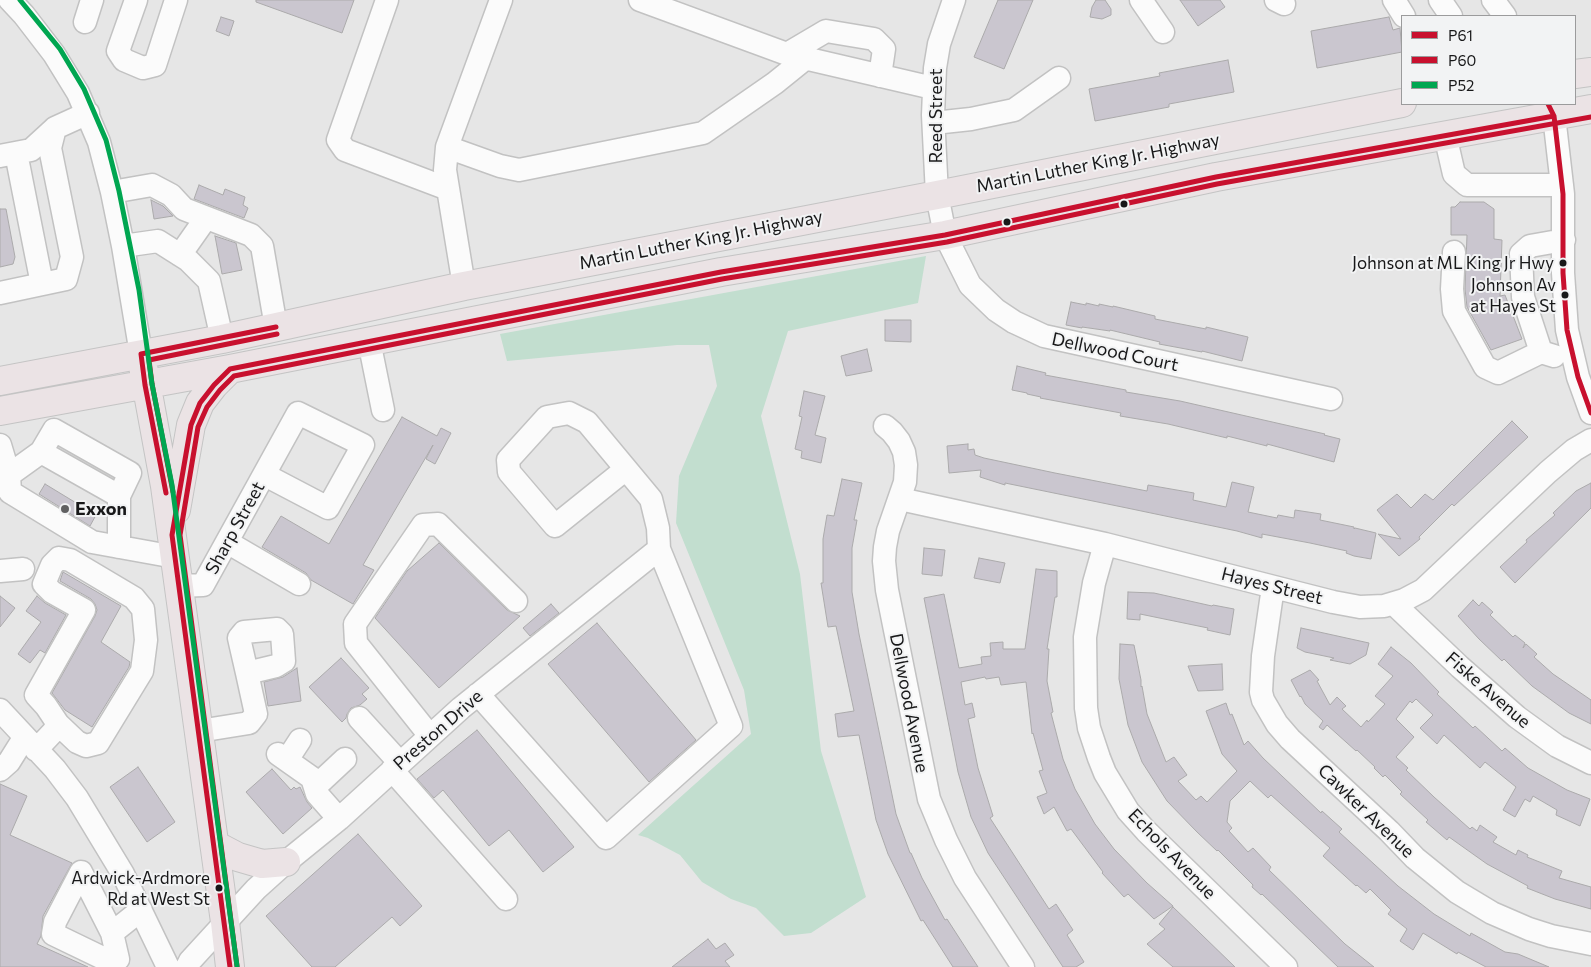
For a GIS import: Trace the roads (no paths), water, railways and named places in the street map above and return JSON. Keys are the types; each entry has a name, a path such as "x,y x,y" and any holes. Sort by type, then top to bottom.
{"main road":[{"path":"1576,74 1591,72"},
{"name":"Martin Luther King Jr. Highway","path":"0,381 222,339 464,286 1401,103"},
{"name":"Martin Luther King Jr. Highway","path":"0,411 230,369 721,272 945,235 1216,177 1445,135 1551,110 1591,109"},
{"path":"141,354 174,546 230,967"},
{"path":"174,546 191,425 200,403 230,369"},
{"path":"215,845 238,857 262,864 286,862"}],"street":[{"path":"10,0 54,54 78,93 99,142 123,246 141,354"},
{"path":"86,22 92,0"},
{"path":"136,0 118,52 124,60 143,68 155,65 176,0"},
{"path":"386,0 338,140 345,150 448,189"},
{"path":"464,286 445,170 447,147 500,0"},
{"path":"640,0 797,56 933,88"},
{"name":"Reed Street","path":"945,235 938,195 933,88 939,44 954,0"},
{"path":"1141,0 1162,32"},
{"path":"1394,0 1403,15"},
{"path":"1440,0 1450,15"},
{"path":"1493,0 1504,15"},
{"path":"447,147 500,166 519,170 703,133 775,83 797,56 826,31 874,39 884,49 880,76"},
{"path":"934,123 971,119 1014,110 1060,78"},
{"path":"1551,110 1562,185 1565,304 1571,353 1591,412"},
{"path":"42,284 8,154 30,150 55,128 88,113"},
{"path":"0,294 66,278 72,257 50,148 55,128"},
{"path":"1445,135 1454,174 1467,185 1562,185"},
{"path":"112,192 152,185 171,195 184,209 251,235 262,246 276,327"},
{"path":"180,255 206,218"},
{"name":"Dellwood Court","path":"945,235 970,285 996,310 1014,322 1044,336 1331,400"},
{"path":"1540,352 1523,297 1521,254 1530,246 1564,240"},
{"path":"123,246 158,241 188,260 208,281 222,339"},
{"path":"1454,252 1452,288 1454,311 1485,367 1498,373 1540,352 1556,356 1571,353"},
{"path":"369,341 383,410"},
{"name":"Sharp Street","path":"179,586 203,585 298,413 363,445 328,508 264,475"},
{"path":"478,694 606,838 731,726 659,549 658,528 651,499 587,422 569,413 547,417 508,460 509,472 555,526 626,470"},
{"name":"Dellwood Avenue","path":"885,426 899,440 905,458 906,472 900,500 887,539 884,572 929,800 946,840 966,878 1023,967"},
{"name":"Hayes Street","path":"900,500 1105,544 1348,605 1394,604 1413,597 1423,590 1548,472 1574,450 1591,440"},
{"path":"0,445 8,475 10,492 92,542 119,547 174,546"},
{"path":"8,475 82,462 130,473 119,496 119,547"},
{"path":"430,736 356,643 355,624 422,525 438,524 516,601"},
{"path":"227,542 299,584"},
{"name":"Echols Avenue","path":"1105,544 1094,583 1085,637 1086,708 1089,728 1099,758 1128,811 1146,831 1286,967"},
{"name":"Preston Drive","path":"187,967 190,961 256,889 286,862 339,819 478,694 659,549"},
{"path":"59,558 70,560 134,598 143,609 146,640 142,671 98,743 86,746 58,724 36,694 84,610 52,592 44,584 52,565 59,558"},
{"path":"0,571 23,569"},
{"name":"Cawker Avenue","path":"1273,586 1263,656 1261,692 1263,700 1277,724 1415,858 1457,892 1492,913 1530,929 1591,944"},
{"name":"Fiske Avenue","path":"1394,604 1434,643 1517,717 1557,746 1591,763"},
{"path":"200,732 249,724 256,714 247,673"},
{"path":"0,710 55,769 77,798 123,874 168,967"},
{"path":"359,718 396,767 506,899"},
{"path":"0,770 30,744 53,732 58,724"},
{"path":"300,740 283,757 312,778 317,794 339,819"},
{"path":"315,787 345,758"},
{"path":"112,933 141,910"}],"place":[{"name":"Johnson at ML King Jr Hwy","path":"1563,263"},
{"name":"Johnson Av at Hayes St","path":"1565,295"},
{"name":"Exxon","path":"65,509"},
{"name":"Ardwick-Ardmore Rd at West St","path":"219,888"}]}
